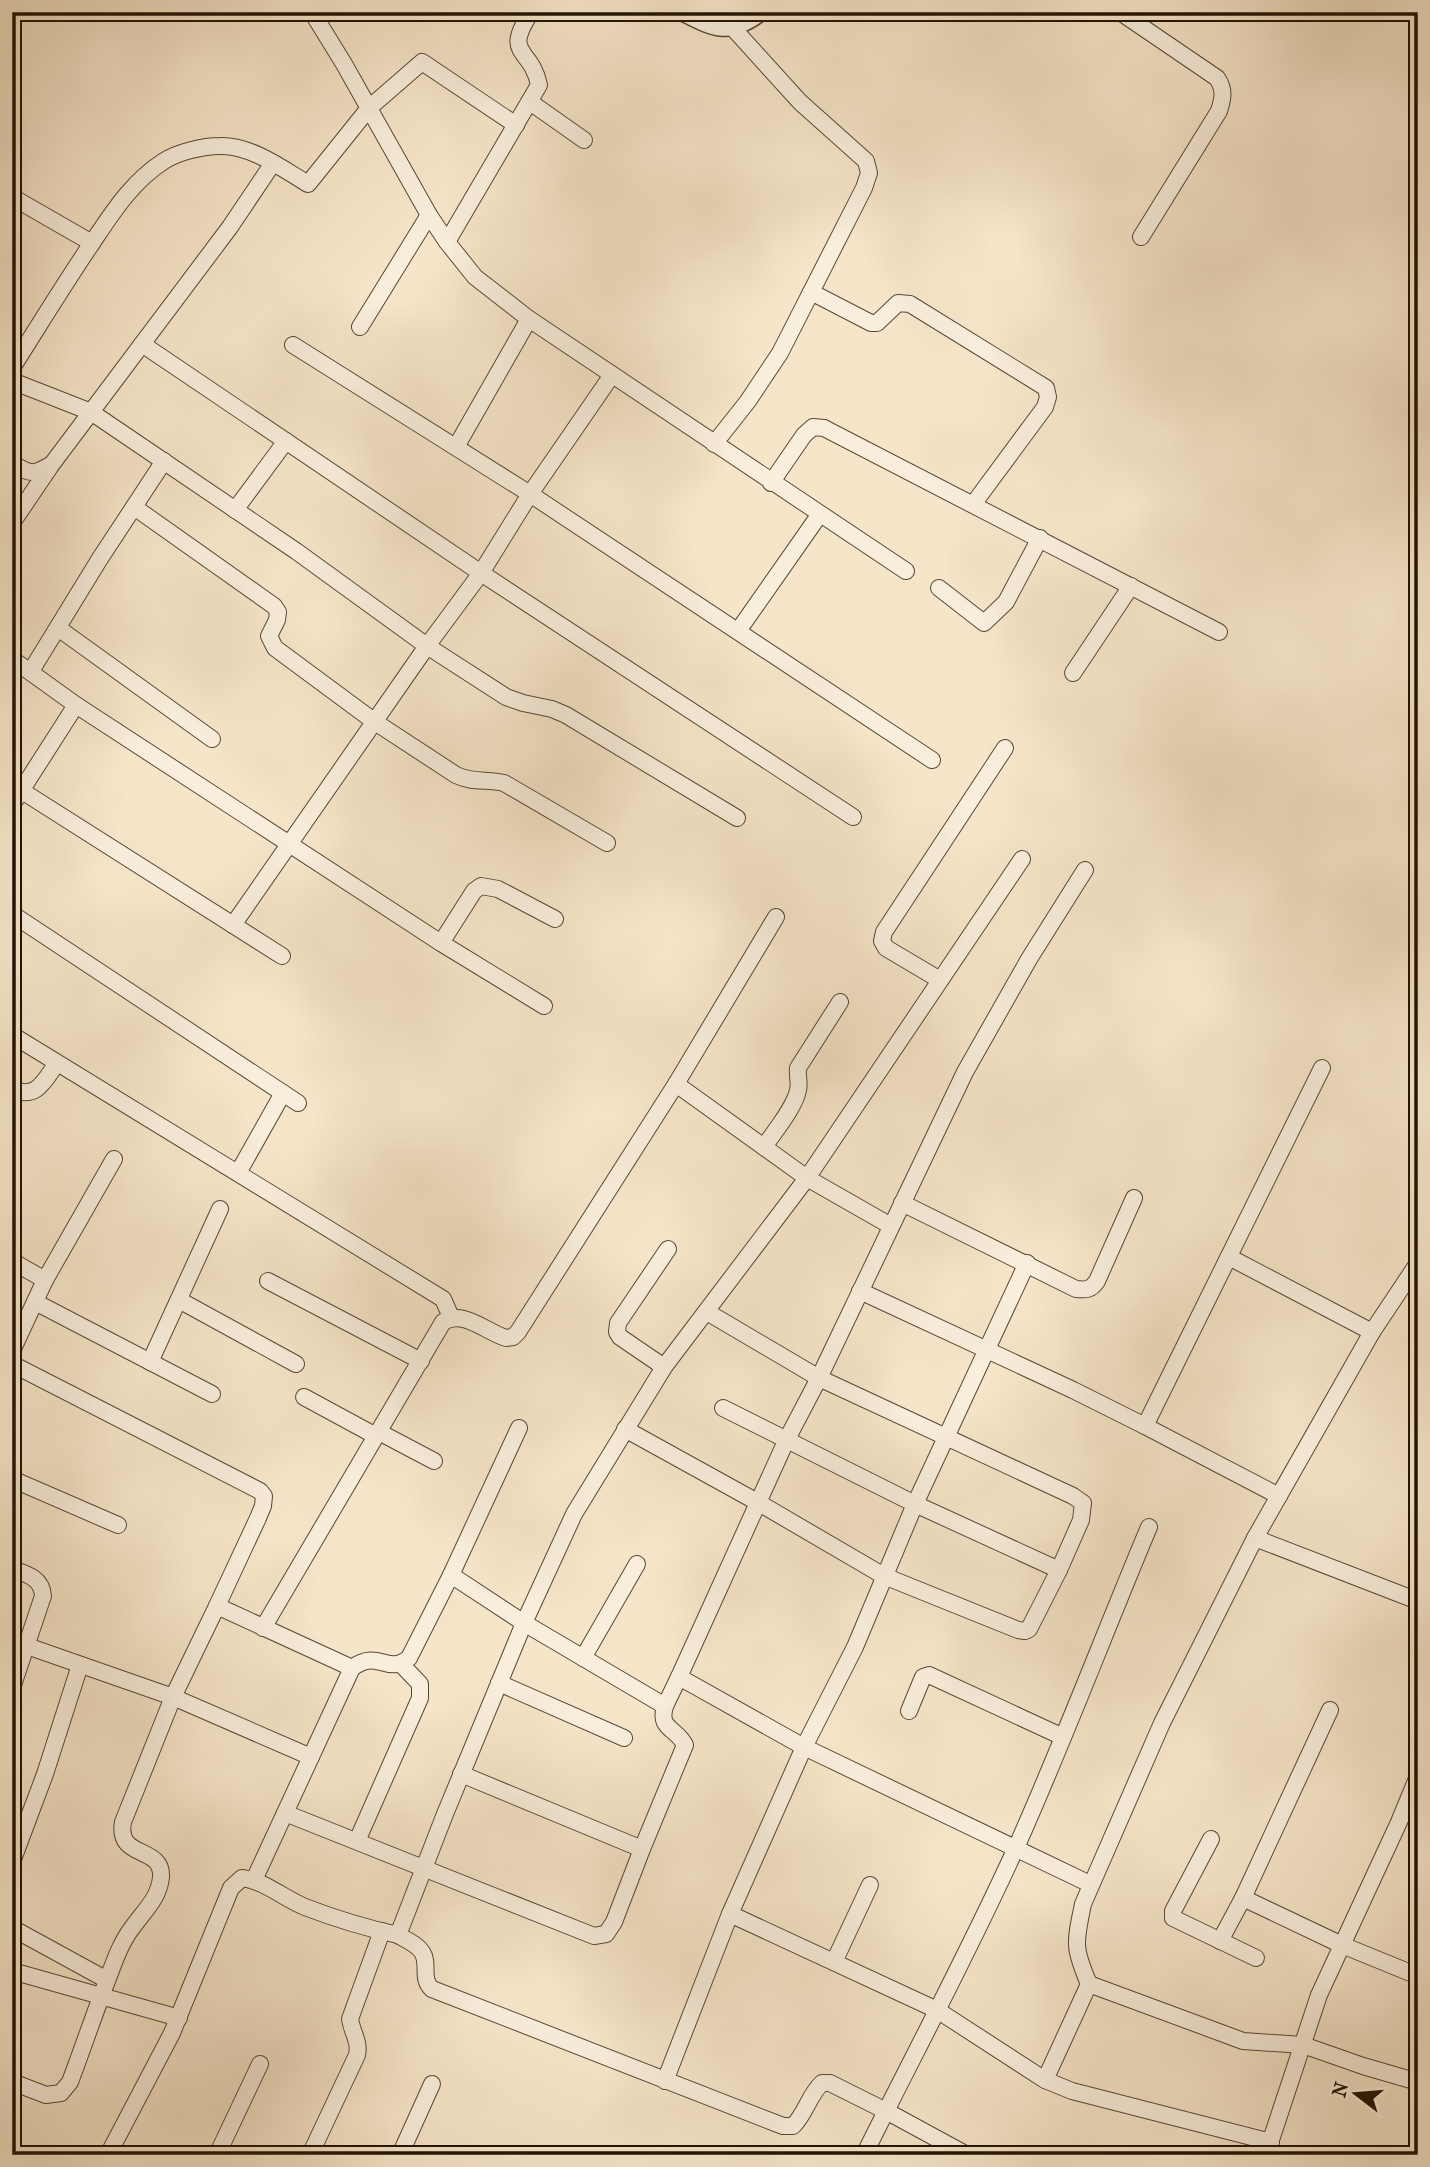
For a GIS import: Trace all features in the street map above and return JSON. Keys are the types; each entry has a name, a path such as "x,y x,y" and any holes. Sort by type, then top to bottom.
{"street":[{"path":"312,12 429,215 475,277 529,319 906,571"},
{"path":"447,242 539,85 537,74 519,47 517,38 531,12"},
{"path":"685,12 707,23 732,27 759,12"},
{"path":"1120,12 1217,78 1223,86 1219,111 1141,237"},
{"path":"715,444 780,354 864,188 869,173 866,161 800,102 732,27"},
{"path":"12,368 114,210 139,180 166,160 194,150 222,146 243,149 308,184 369,108 422,62 516,125"},
{"path":"530,103 584,140"},
{"path":"12,523 52,464 230,227 273,163"},
{"path":"12,199 92,243"},
{"path":"360,327 429,215"},
{"path":"811,292 871,323 877,323 898,303 910,304 1046,388 1048,397 1045,407 974,503"},
{"path":"456,447 529,319"},
{"path":"142,344 481,573 853,817"},
{"path":"293,345 530,494 932,760"},
{"path":"233,925 288,843 481,573 530,494 612,375"},
{"path":"12,381 91,412 427,646 506,697 566,715 737,818"},
{"path":"771,483 804,435 813,427 824,428 974,503 1219,632"},
{"path":"235,510 286,441"},
{"path":"31,671 164,461"},
{"path":"12,463 24,471 37,473 52,464"},
{"path":"134,507 274,606 278,612 277,620 269,636 275,648 375,722 456,775 467,780 505,783 607,843"},
{"path":"738,631 820,514"},
{"path":"939,588 984,624 1006,602 1040,538"},
{"path":"1073,673 1131,586"},
{"path":"58,628 212,739"},
{"path":"12,659 76,705 441,943 544,1006"},
{"path":"12,805 76,705"},
{"path":"940,980 886,948 882,941 884,932 1005,748"},
{"path":"22,791 282,956"},
{"path":"310,2155 357,2055 359,2047 351,2029 350,2019 390,1933 424,1869 524,1623 574,1514 664,1367 807,1178 1022,859"},
{"path":"285,1813 594,1936 606,1934 614,1922 685,1745 680,1735 666,1727 662,1716 665,1706 786,1441 984,1036 1085,870"},
{"path":"441,943 474,891 481,886 498,889 555,919"},
{"path":"12,914 298,1103"},
{"path":"263,1628 443,1322 451,1317 460,1317 506,1338 513,1337 518,1332 676,1084 776,916"},
{"path":"764,1147 796,1098 799,1086 798,1068 841,1002"},
{"path":"12,1035 443,1299 451,1317"},
{"path":"12,1090 24,1094 34,1091 57,1063"},
{"path":"1144,1426 1322,1069"},
{"path":"676,1084 807,1178 891,1226"},
{"path":"238,1173 283,1093"},
{"path":"12,1350 45,1280 114,1160"},
{"path":"902,1203 1076,1289 1085,1290 1093,1287 1134,1198"},
{"path":"150,1362 220,1209"},
{"path":"664,1367 620,1337 617,1332 618,1324 668,1249"},
{"path":"1230,1257 1372,1332"},
{"path":"12,1261 45,1280"},
{"path":"1418,1262 1372,1332 1255,1538 1162,1723 1090,1885 1076,1934 1076,1954 1089,1984 1242,2041 1303,2045 1418,2082"},
{"path":"665,2081 730,1914 804,1747 855,1647 945,1437 1027,1263"},
{"path":"268,1282 421,1361"},
{"path":"860,1291 987,1349 1279,1496"},
{"path":"179,1300 296,1364"},
{"path":"35,1302 212,1394"},
{"path":"625,1429 884,1576 1025,1631 1029,1629 1081,1520 1083,1503 819,1378 707,1312"},
{"path":"12,1364 264,1496 263,1506 173,1697 123,1822 121,1834 126,1844 152,1858 160,1867 161,1878 150,1905 131,1928 116,1954 70,2082 61,2093 46,2095 12,2082"},
{"path":"304,1397 433,1461"},
{"path":"723,1408 915,1504 1059,1570"},
{"path":"401,1664 409,1658 451,1575 519,1428"},
{"path":"12,1479 118,1525"},
{"path":"864,2155 1015,1850 1149,1527"},
{"path":"1255,1538 1418,1601"},
{"path":"583,1657 636,1564"},
{"path":"12,1569 38,1580 43,1587 43,1596 12,1688"},
{"path":"451,1575 524,1623 665,1706"},
{"path":"216,1606 352,1668"},
{"path":"27,1646 173,1697 312,1757"},
{"path":"254,1880 352,1668 363,1660 401,1664 420,1684 420,1698 357,1841"},
{"path":"12,1862 45,1774 80,1665"},
{"path":"909,1711 923,1677 929,1675 1063,1737"},
{"path":"680,1677 804,1747 1090,1885"},
{"path":"499,1683 624,1738"},
{"path":"1220,1941 1243,1898 1330,1710"},
{"path":"461,1774 642,1849"},
{"path":"730,1914 937,2010 1045,2080 1072,2091 1268,2148 1319,1995 1418,1776"},
{"path":"1211,1839 1172,1914 1175,1921 1256,1958"},
{"path":"108,2155 142,2094 179,2018 231,1888 242,1878 254,1880 301,1905 341,1921 390,1933 423,1952 425,1977 432,1989 665,2081 783,2126 793,2126 801,2118 815,2089 822,2083 830,2084 886,2111 958,2153"},
{"path":"834,1962 870,1885"},
{"path":"1243,1898 1342,1945 1418,1976"},
{"path":"12,1928 104,1988 179,2018"},
{"path":"12,1971 104,1988"},
{"path":"1045,2080 1089,1984"},
{"path":"217,2155 260,2064"},
{"path":"400,2155 432,2084"}]}
